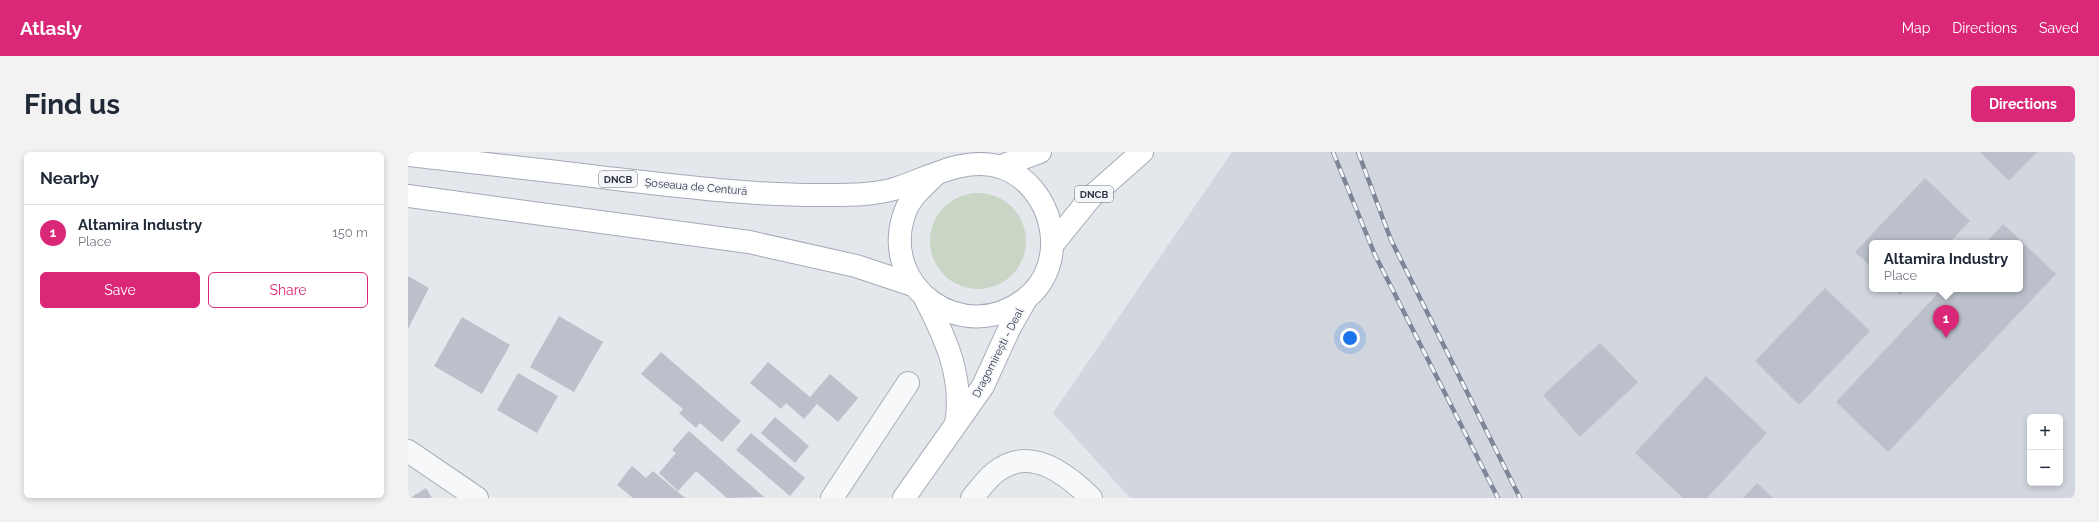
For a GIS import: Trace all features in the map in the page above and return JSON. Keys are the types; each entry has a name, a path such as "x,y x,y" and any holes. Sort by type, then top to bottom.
{"main road":[{"name":"Șoseaua de Centură","path":"999,167 1040,152"},
{"name":"Șoseaua de Centură","path":"1053,244 1091,196 1142,152"},
{"name":"Șoseaua de Centură","path":"408,154 656,183 798,195 872,194 935,176 950,168 966,164 983,164 999,167 1021,178 1039,196 1050,219 1053,244 1049,265 1040,284 1026,299 1007,311 986,317 964,317 943,310 919,291 856,266 749,242 408,196"},
{"name":"Șoseaua de Centură","path":"919,291 902,262 899,238 904,214 917,192 935,176"},
{"name":"Dragomirești - Deal","path":"919,291 942,332 955,368 958,391 956,427"},
{"name":"Dragomirești - Deal","path":"904,498 956,427 983,386 1010,327 1026,299"}],"street":[{"path":"832,498 908,383"},
{"path":"408,451 476,498"},
{"path":"972,498 999,469 1014,461 1037,462 1057,470 1076,483 1091,498"}],"shaded area":[{"path":"1232,152 2075,152 2075,498 1130,498 1053,413"}],"green space":[{"path":"978,193 997,196 1012,207 1023,222 1026,241 1023,260 1012,275 997,286 978,289 959,286 944,275 933,260 930,241 933,222 944,207 959,196"}],"building":[{"path":"1980,152 2037,152 2009,181"},
{"path":"1925,178 1970,221 1952,240 1869,240 1869,265 1855,252"},
{"path":"2003,224 2020,240 1989,240"},
{"path":"2023,243 2056,274 1888,452 1836,402 1939,292 2023,292"},
{"path":"408,276 429,288 408,329"},
{"path":"1825,288 1870,331 1799,405 1755,361"},
{"path":"559,316 603,342 574,392 530,367"},
{"path":"462,317 510,345 482,394 434,366"},
{"path":"1600,343 1638,382 1580,437 1543,395"},
{"path":"661,352 741,421 722,442 700,423 696,428 679,413 683,409 641,374"},
{"path":"768,362 810,397 830,374 858,398 838,422 817,404 804,419 786,403 781,409 750,383"},
{"path":"518,373 558,396 537,433 497,410"},
{"path":"1706,376 1767,433 1707,498 1683,498 1635,453"},
{"path":"775,417 809,446 795,463 761,433"},
{"path":"689,431 764,497 727,498 696,471 678,491 659,473 676,453 672,450"},
{"path":"751,433 805,478 790,496 736,450"},
{"path":"632,466 646,478 653,471 685,498 633,498 617,485"},
{"path":"1757,483 1773,498 1743,498"},
{"path":"426,488 432,498 410,498"}],"railway":[{"path":"1333,152 1375,255 1498,498"},
{"path":"1358,152 1391,240 1520,498"}],"place":[{"name":"Altamira Industry","path":"1946,338"}]}
